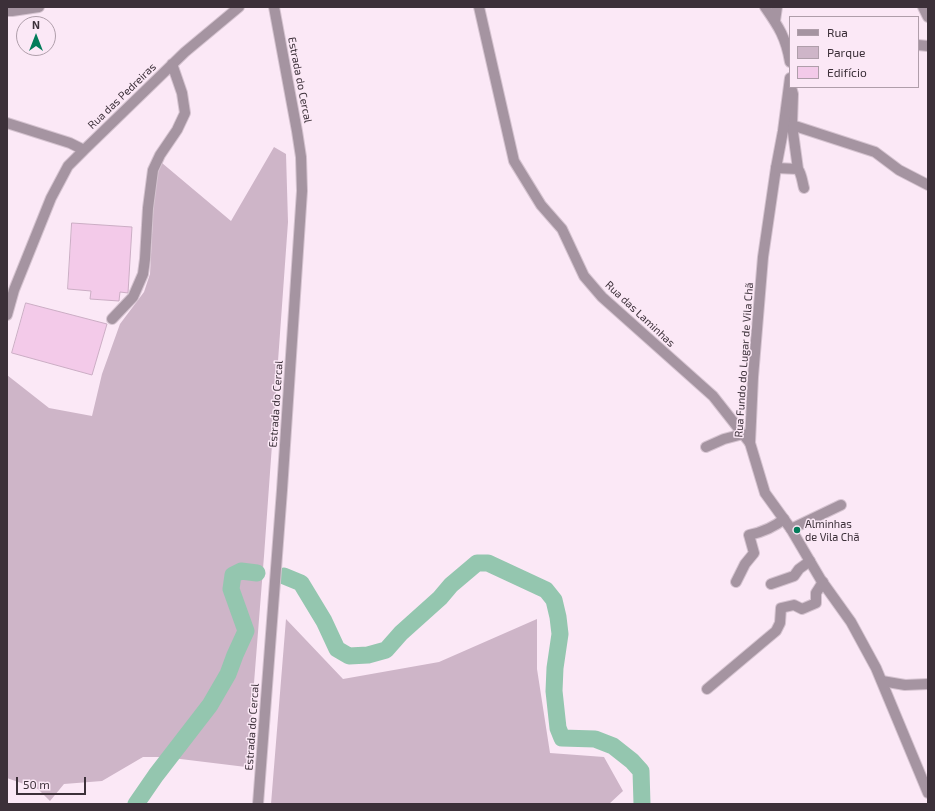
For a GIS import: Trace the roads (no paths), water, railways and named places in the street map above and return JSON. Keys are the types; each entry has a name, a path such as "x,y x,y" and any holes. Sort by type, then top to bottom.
{"street":[{"path":"7,11 39,7"},
{"name":"Rua das Pedreiras","path":"7,314 14,290 51,198 68,166 172,64 239,7"},
{"name":"Rua das Laminhas","path":"479,7 514,160 541,205 562,229 584,276 602,297 713,396 750,443"},
{"path":"765,7 780,27 789,46"},
{"path":"775,21 777,7"},
{"path":"922,7 928,17"},
{"name":"Estrada do Cercal","path":"258,804 282,490 302,191 301,157 298,131 273,8"},
{"path":"112,319 133,297 143,274 148,208 153,170 160,155 177,130 185,113 182,93 172,64"},
{"name":"Rua Fundo do Lugar de Vila Chã","path":"789,88 784,131 776,168 763,257 753,377 750,443 765,493 791,529 823,582 851,622 876,668 928,793"},
{"path":"791,88 793,94 792,125 798,169 802,174 801,180 804,188"},
{"path":"7,123 70,143 84,150"},
{"path":"792,125 875,152 899,170 928,185"},
{"path":"776,168 798,169"},
{"path":"706,447 724,439 742,434"},
{"path":"791,529 840,505"},
{"path":"736,582 745,564 754,553 749,535 761,533 776,526 784,520"},
{"path":"771,584 794,576 799,569 810,561"},
{"path":"707,689 776,631 780,623 781,608 794,605 802,609 816,603 816,593 823,582"},
{"path":"882,681 905,685 928,684"}],"waterway":[{"path":"284,576 301,583 324,621 337,649 349,656 368,655 386,650 401,633 440,598 451,585 477,563 488,563 546,590 554,600 560,634 555,668 554,691 558,728 562,738 595,739 613,746 632,761 641,771 642,804"},
{"path":"136,804 156,775 210,705 228,674 246,631 231,589 233,575 241,571 257,573"}],"place":[{"name":"Alminhas de Vila Chã","path":"797,530"}]}
